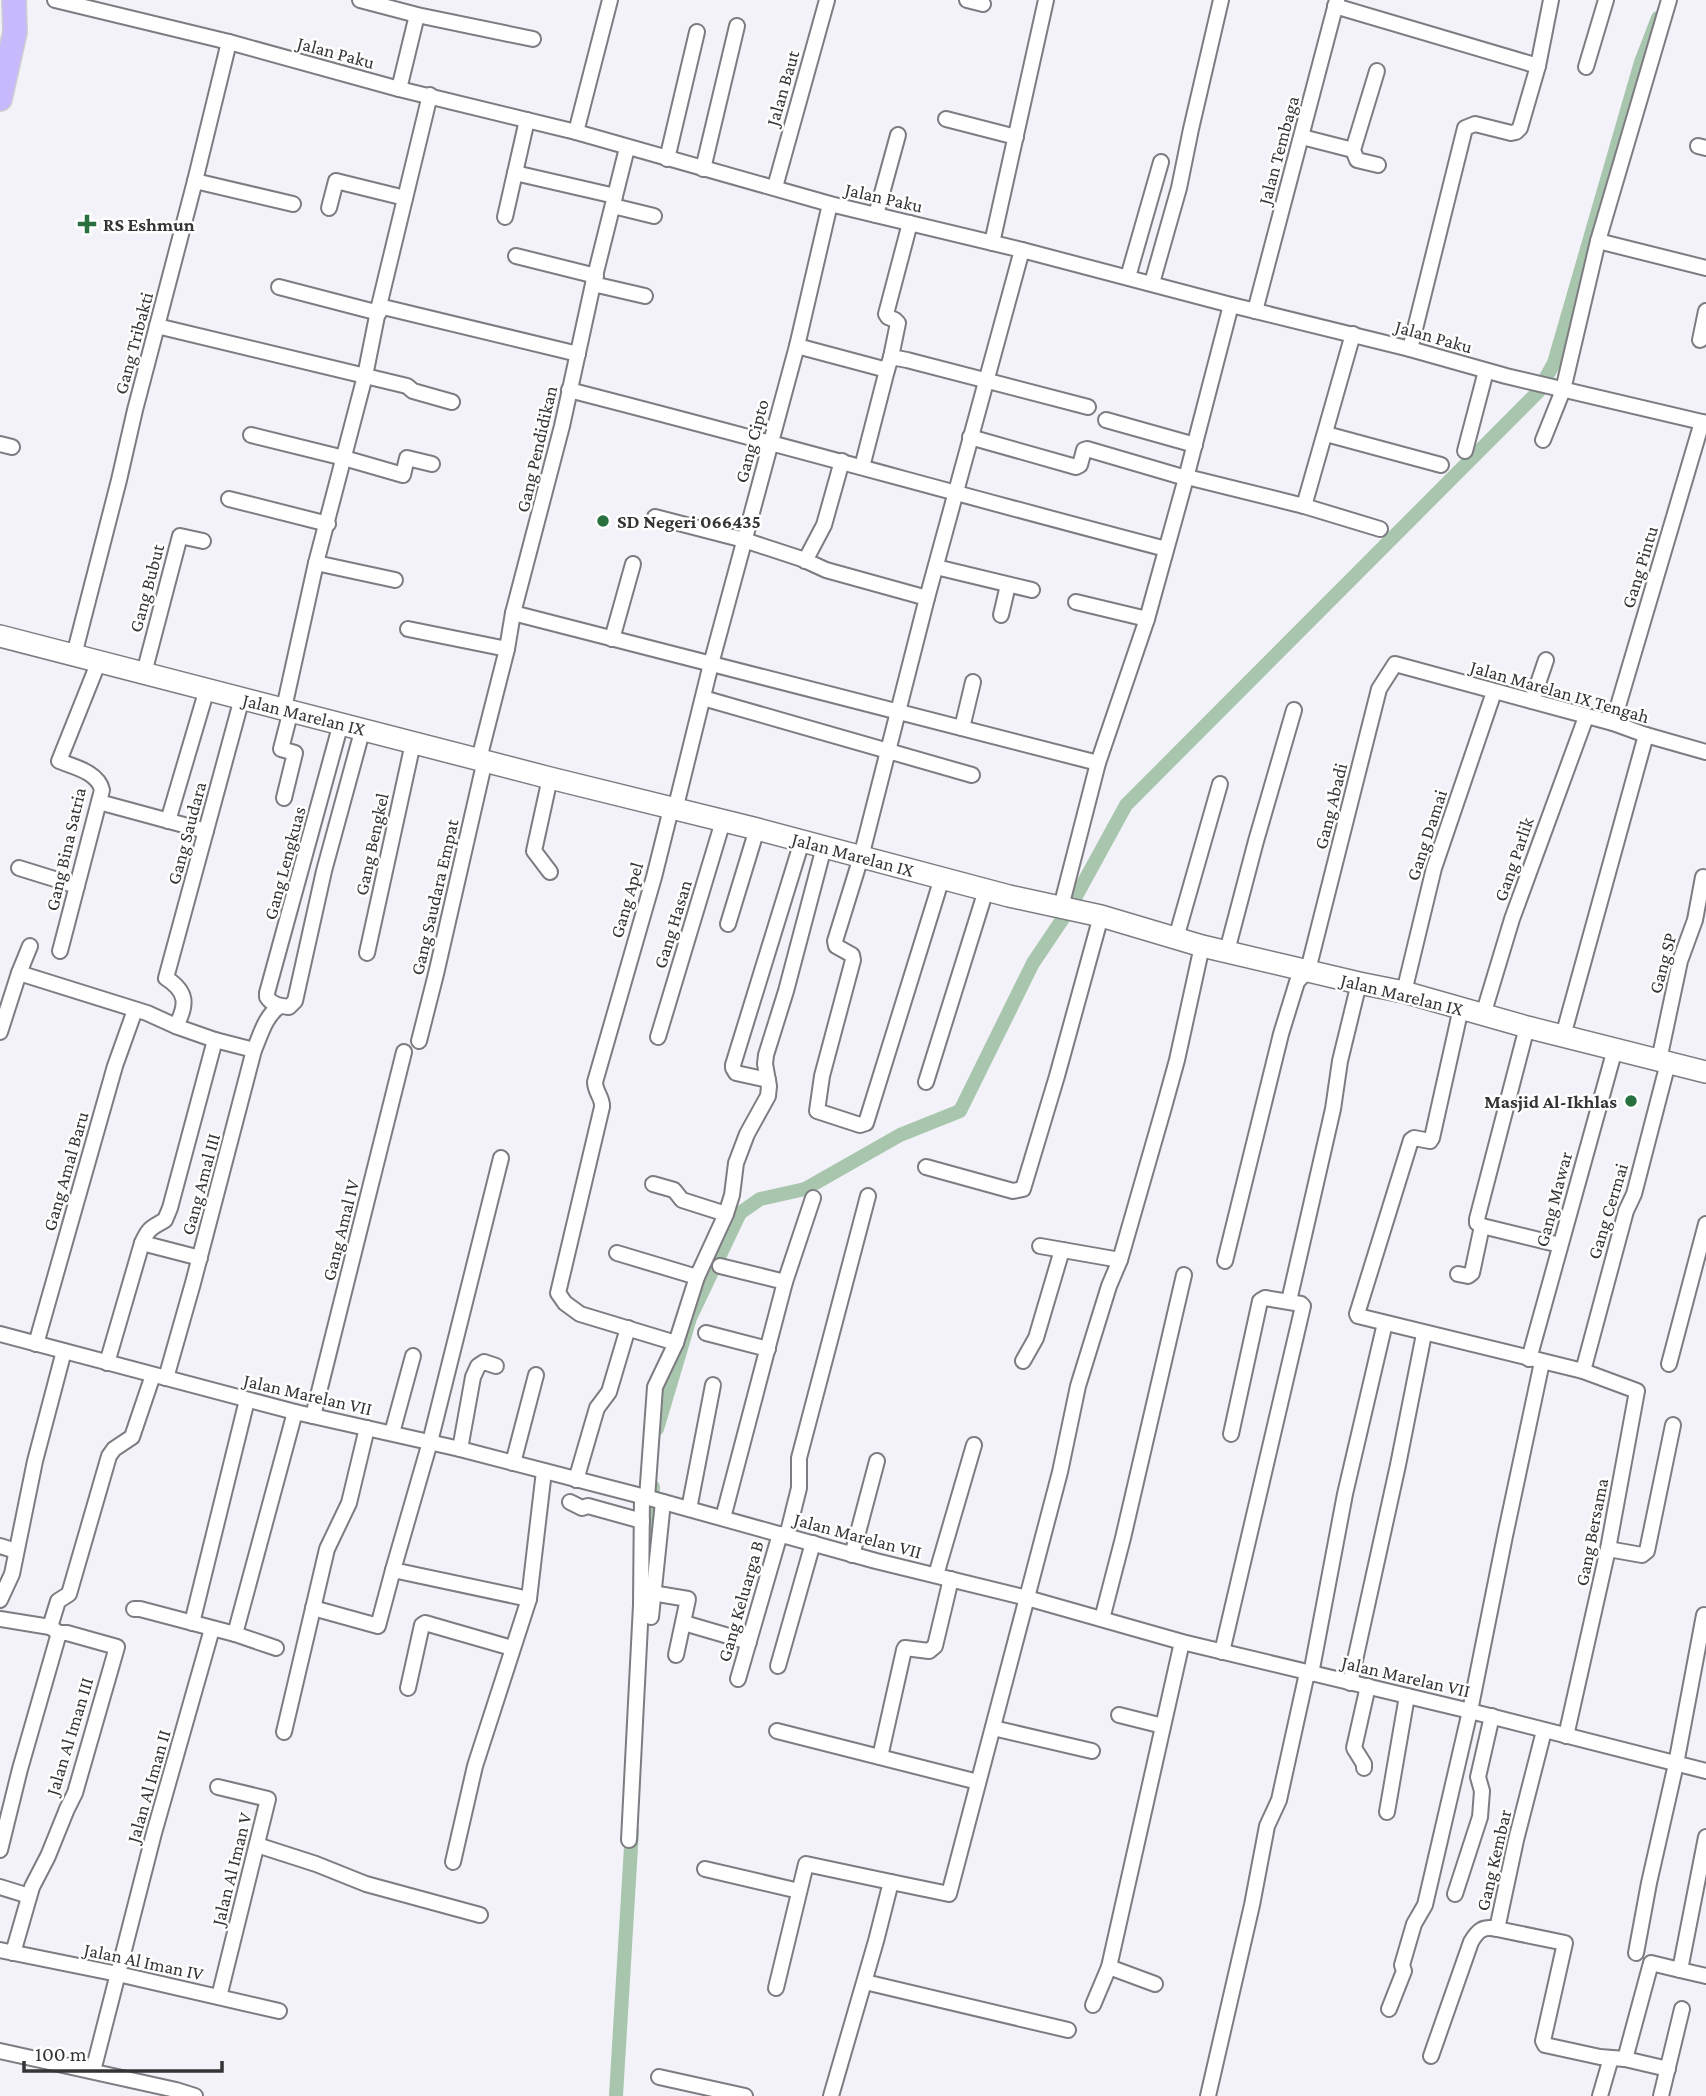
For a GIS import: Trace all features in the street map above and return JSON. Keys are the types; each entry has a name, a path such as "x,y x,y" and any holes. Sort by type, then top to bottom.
{"main road":[{"path":"0,99 15,32 14,0"},
{"name":"Jalan Marelan IX","path":"0,636 986,890 1078,910 1202,946 1404,992 1527,1027 1706,1072"}],"street":[{"name":"Jalan Paku","path":"55,0 576,132 830,204 1353,334 1486,371 1704,423"},
{"path":"360,0 533,39"},
{"path":"576,132 610,0"},
{"name":"Jalan Baut","path":"775,187 827,0"},
{"path":"967,0 983,4"},
{"path":"992,243 1046,0"},
{"path":"1152,283 1179,188 1221,0"},
{"path":"1410,349 1465,128 1475,124 1516,132 1522,122 1538,66 1551,0"},
{"path":"1586,67 1606,0"},
{"path":"1542,440 1670,0"},
{"path":"1336,3 1538,66"},
{"name":"Jalan Tembaga","path":"1255,311 1336,3"},
{"path":"399,89 417,15"},
{"path":"702,169 737,26"},
{"path":"667,159 697,32"},
{"name":"Gang Tribakti","path":"74,655 229,42"},
{"path":"1377,71 1353,150 1357,160 1378,165"},
{"path":"284,798 295,753 281,749 316,563 365,376 430,95"},
{"path":"946,119 1016,137"},
{"path":"505,217 527,120"},
{"path":"876,215 898,135"},
{"path":"1302,137 1353,150"},
{"name":"Gang Pendidikan","path":"482,760 513,613 544,501 627,148"},
{"path":"1128,277 1161,162"},
{"path":"515,173 614,201 654,216"},
{"path":"195,181 293,204"},
{"path":"328,208 336,181 405,198"},
{"name":"Gang Cipto","path":"673,809 797,346 830,204"},
{"path":"862,467 898,323 886,314 909,223"},
{"path":"1598,241 1706,268"},
{"path":"942,878 866,1123 860,1125 819,1112 816,1108 822,1076 853,960 852,955 836,946 835,941 861,857 927,597 1022,250"},
{"path":"516,256 645,296"},
{"path":"279,287 578,354"},
{"path":"926,1167 1013,1191 1019,1192 1023,1189 1058,1076 1098,763 1147,619 1231,305"},
{"path":"1700,340 1706,311"},
{"path":"158,326 405,386 413,391 452,402"},
{"path":"1304,506 1353,334"},
{"path":"797,346 985,381 1088,407"},
{"path":"1465,451 1486,371"},
{"path":"569,390 1166,549"},
{"path":"1106,420 1195,445"},
{"name":"Gang Pintu","path":"1613,723 1704,423"},
{"path":"1326,434 1441,465"},
{"path":"251,435 403,475 407,458 432,464"},
{"path":"970,437 1076,467 1080,465 1084,450 1087,449 1304,506 1380,529"},
{"path":"805,561 824,525 842,461"},
{"path":"229,499 328,524"},
{"path":"654,517 744,540 826,570 927,597"},
{"name":"Gang Bubut","path":"144,673 180,536 203,541"},
{"path":"316,563 395,580"},
{"path":"612,639 633,564"},
{"path":"936,567 1032,590"},
{"path":"1001,615 1008,585"},
{"path":"1076,602 1147,619"},
{"path":"513,613 1098,763"},
{"path":"408,629 507,649"},
{"path":"1532,701 1546,660"},
{"name":"Gang Bina Satria","path":"60,951 102,790 98,780 59,761 99,661"},
{"name":"Gang Abadi","path":"1308,970 1379,689 1395,664 1405,666"},
{"name":"Jalan Marelan IX Tengah","path":"1405,666 1613,723 1706,752"},
{"path":"962,728 973,682"},
{"path":"168,821 207,689"},
{"name":"Gang Damai","path":"1404,992 1434,868 1494,692"},
{"name":"Gang Saudara","path":"176,1026 184,1004 183,994 166,978 242,698"},
{"path":"703,698 972,775"},
{"path":"1227,951 1294,710"},
{"name":"Gang Parlik","path":"1483,1015 1512,919 1586,717"},
{"name":"Gang Lengkuas","path":"280,1006 271,1002 267,993 341,723"},
{"name":"Gang Amal III","path":"0,1850 55,1630 58,1601 69,1594 108,1455 132,1437 160,1376 200,1258 254,1050 273,1010 280,1006 289,1007 295,1001 324,872 363,729"},
{"path":"1563,1036 1646,735"},
{"name":"Gang Bengkel","path":"367,953 413,743"},
{"name":"Gang Saudara Empat","path":"419,1041 482,760"},
{"path":"550,778 534,851 550,872"},
{"path":"1176,938 1220,783"},
{"path":"99,802 206,831"},
{"name":"Gang Apel","path":"628,1328 580,1314 565,1303 558,1293 602,1107 602,1100 595,1090 595,1082 673,809"},
{"name":"Gang Hasan","path":"658,1037 723,821"},
{"path":"728,924 757,829"},
{"path":"768,1080 736,1073 733,1065 802,841"},
{"path":"629,1840 647,1592 655,1387 676,1343 697,1277 726,1214 732,1195 736,1163 747,1134 768,1096 766,1055 824,847"},
{"path":"19,868 77,886"},
{"name":"Gang SP","path":"1663,1061 1680,961 1695,920 1703,877"},
{"path":"926,1082 986,890"},
{"path":"0,1032 30,946"},
{"path":"776,1988 806,1864 949,1894 1060,1472 1078,1386 1109,1286 1120,1260 1177,1060 1202,946"},
{"path":"1225,1261 1281,1034 1297,982 1308,970"},
{"path":"19,973 147,1013 215,1040 254,1050"},
{"path":"1290,1301 1359,983"},
{"path":"1461,1009 1432,1138 1414,1138 1410,1142 1357,1314 1424,1334 1583,1371"},
{"name":"Gang Amal Baru","path":"36,1344 115,1066 135,1010"},
{"path":"1527,1027 1477,1223 1560,1245"},
{"path":"107,1363 142,1243 147,1231 166,1218 215,1040"},
{"name":"Gang Mawar","path":"1389,2008 1404,1971 1402,1965 1414,1924 1425,1905 1470,1711 1560,1245 1615,1049"},
{"name":"Gang Amal IV","path":"313,1416 404,1052"},
{"name":"Gang Cermai","path":"1583,1371 1626,1211 1634,1194 1663,1061"},
{"path":"313,1608 378,1626 430,1442 501,1158"},
{"path":"653,1185 674,1190 682,1200 726,1214"},
{"name":"Gang Keluarga B","path":"738,1679 799,1488 799,1458 868,1196"},
{"path":"723,1518 785,1282 813,1198"},
{"path":"1669,1364 1706,1224"},
{"path":"1458,1274 1468,1276 1472,1273 1482,1226"},
{"path":"142,1243 200,1258"},
{"path":"1040,1246 1120,1260"},
{"path":"1023,1361 1037,1338 1062,1250"},
{"path":"617,1253 697,1277"},
{"path":"720,1266 785,1282"},
{"path":"1102,1619 1184,1275"},
{"path":"1222,1652 1303,1306 1290,1301 1265,1298 1261,1301 1231,1434"},
{"path":"1208,2096 1252,1905 1267,1826 1279,1800 1309,1673 1345,1494 1385,1323"},
{"path":"576,1480 597,1408 609,1392 628,1328 676,1343"},
{"path":"706,1333 768,1349"},
{"name":"Jalan Marelan VII","path":"0,1334 247,1400 460,1449 652,1499 852,1555 1027,1598 1182,1642 1492,1716 1706,1771"},
{"path":"1350,1683 1424,1334"},
{"path":"0,1600 12,1574 35,1461 64,1352"},
{"path":"392,1433 412,1356"},
{"path":"460,1449 473,1377 478,1366 484,1362 496,1366"},
{"name":"Gang Bersama","path":"1566,1736 1608,1549 1637,1393 1632,1388 1583,1371"},
{"path":"513,1463 536,1375"},
{"path":"689,1509 713,1385"},
{"path":"192,1623 247,1400"},
{"path":"235,1634 295,1412"},
{"path":"1608,1549 1642,1555 1647,1551 1673,1425"},
{"path":"284,1732 327,1549 349,1503 367,1428"},
{"path":"936,1575 974,1445"},
{"path":"852,1555 877,1461"},
{"path":"453,1862 475,1766 529,1599 544,1471"},
{"path":"651,1618 642,1521 652,1499"},
{"path":"570,1502 582,1508 588,1506 642,1521"},
{"path":"778,1666 813,1543"},
{"path":"0,1546 16,1551"},
{"path":"393,1570 529,1599"},
{"path":"880,1757 904,1650 910,1648 929,1651 935,1646 951,1579"},
{"path":"647,1592 688,1599 676,1655"},
{"path":"134,1609 235,1634 275,1648"},
{"path":"1636,1953 1704,1615"},
{"path":"0,1619 55,1630"},
{"path":"408,1688 422,1625 425,1623 512,1648"},
{"path":"684,1623 749,1642"},
{"name":"Jalan Al Iman II","path":"93,2071 154,1833 212,1629"},
{"name":"Jalan Al Iman III","path":"7,1952 35,1879 75,1793 117,1647 55,1630"},
{"path":"1093,2005 1109,1966 1182,1642"},
{"path":"1364,1768 1362,1759 1354,1748 1368,1686"},
{"path":"1387,1812 1407,1696"},
{"path":"1119,1715 1163,1726"},
{"path":"1455,1894 1480,1817 1482,1791 1478,1777 1492,1716"},
{"path":"993,1728 1092,1752"},
{"path":"777,1731 978,1782"},
{"name":"Gang Kembar","path":"1431,2056 1471,1942 1482,1928 1497,1929 1544,1731"},
{"name":"Jalan Al Iman V","path":"218,1787 268,1799 219,1997"},
{"path":"1680,1970 1706,1837"},
{"path":"257,1845 295,1856 366,1884 480,1915"},
{"path":"705,1868 799,1891"},
{"path":"831,2096 891,1882"},
{"path":"0,1887 29,1896"},
{"path":"1497,1929 1564,1942 1544,2043 1547,2046 1668,2069"},
{"name":"Jalan Al Iman IV","path":"7,1952 279,2011"},
{"path":"1600,2096 1636,2017 1651,1963 1706,1976"},
{"path":"1109,1966 1155,1984"},
{"path":"865,1982 1068,2030"},
{"path":"1661,2096 1682,2009"},
{"path":"0,2051 195,2096"},
{"path":"659,2077 745,2096"}],"waterway":[{"path":"657,1429 690,1318 740,1213 760,1199 805,1189 900,1135 960,1111 1033,963 1068,911 1126,805 1538,392 1554,363 1641,62 1658,18"},
{"path":"647,1582 653,1487"},
{"path":"616,2096 632,1830"}],"place":[{"name":"RS Eshmun","path":"87,224"},
{"name":"SD Negeri 066435","path":"603,521"},
{"name":"Masjid Al-Ikhlas","path":"1631,1101"}]}
